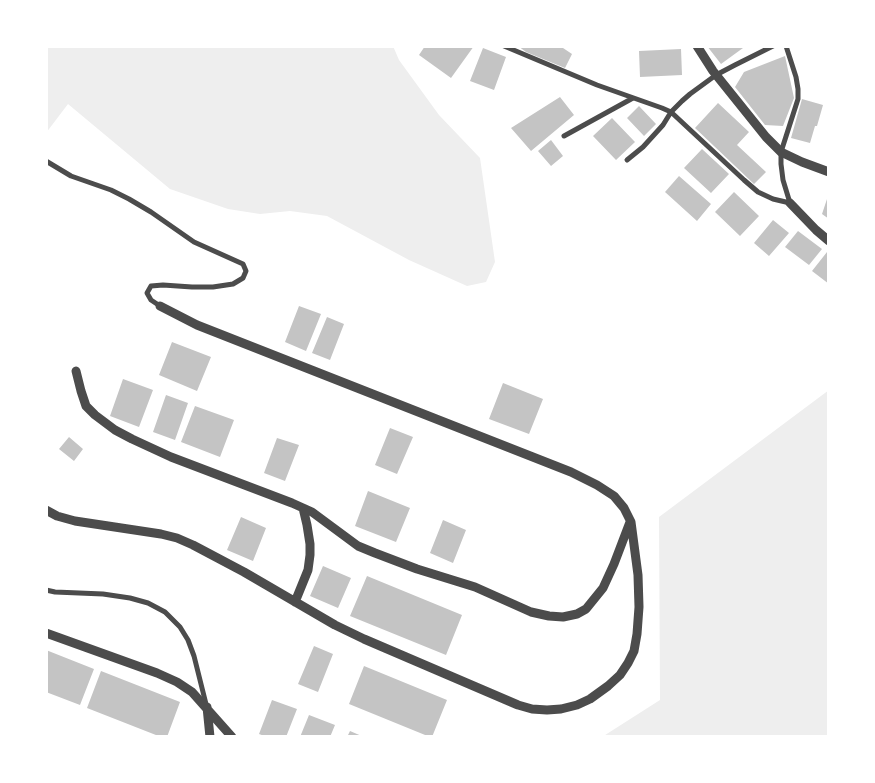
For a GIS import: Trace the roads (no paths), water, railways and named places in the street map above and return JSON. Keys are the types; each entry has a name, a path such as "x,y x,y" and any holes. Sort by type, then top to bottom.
{"street":[{"path":"504,46 597,85 671,112 758,192 773,199 790,203"},
{"path":"697,46 716,75 766,137 782,152 829,172"},
{"path":"627,160 643,148 654,136 682,100 716,75 773,46"},
{"path":"786,46 796,77 798,99 782,152 782,180 790,203 829,241"},
{"path":"564,136 633,98"},
{"path":"46,161 71,176 111,190 129,199 194,242 243,264 246,271 243,278 233,284 213,287 151,286 148,293 151,300 160,306 197,325 571,472 614,496 624,508 630,522 638,575 639,607 634,651 620,675 590,699 561,709 532,709 518,705 364,640 244,572 176,538 75,521 57,516 46,510"},
{"path":"76,371 86,406 115,430 132,439 172,457 312,512 358,546 374,553 475,587 532,612 563,617 577,614 586,609 603,588 630,522"},
{"path":"295,602 308,570 310,555 310,544 303,508"},
{"path":"46,590 130,598 148,603 166,612 180,626 194,656 207,707 210,737"},
{"path":"46,633 177,682 192,692 232,737"}]}
